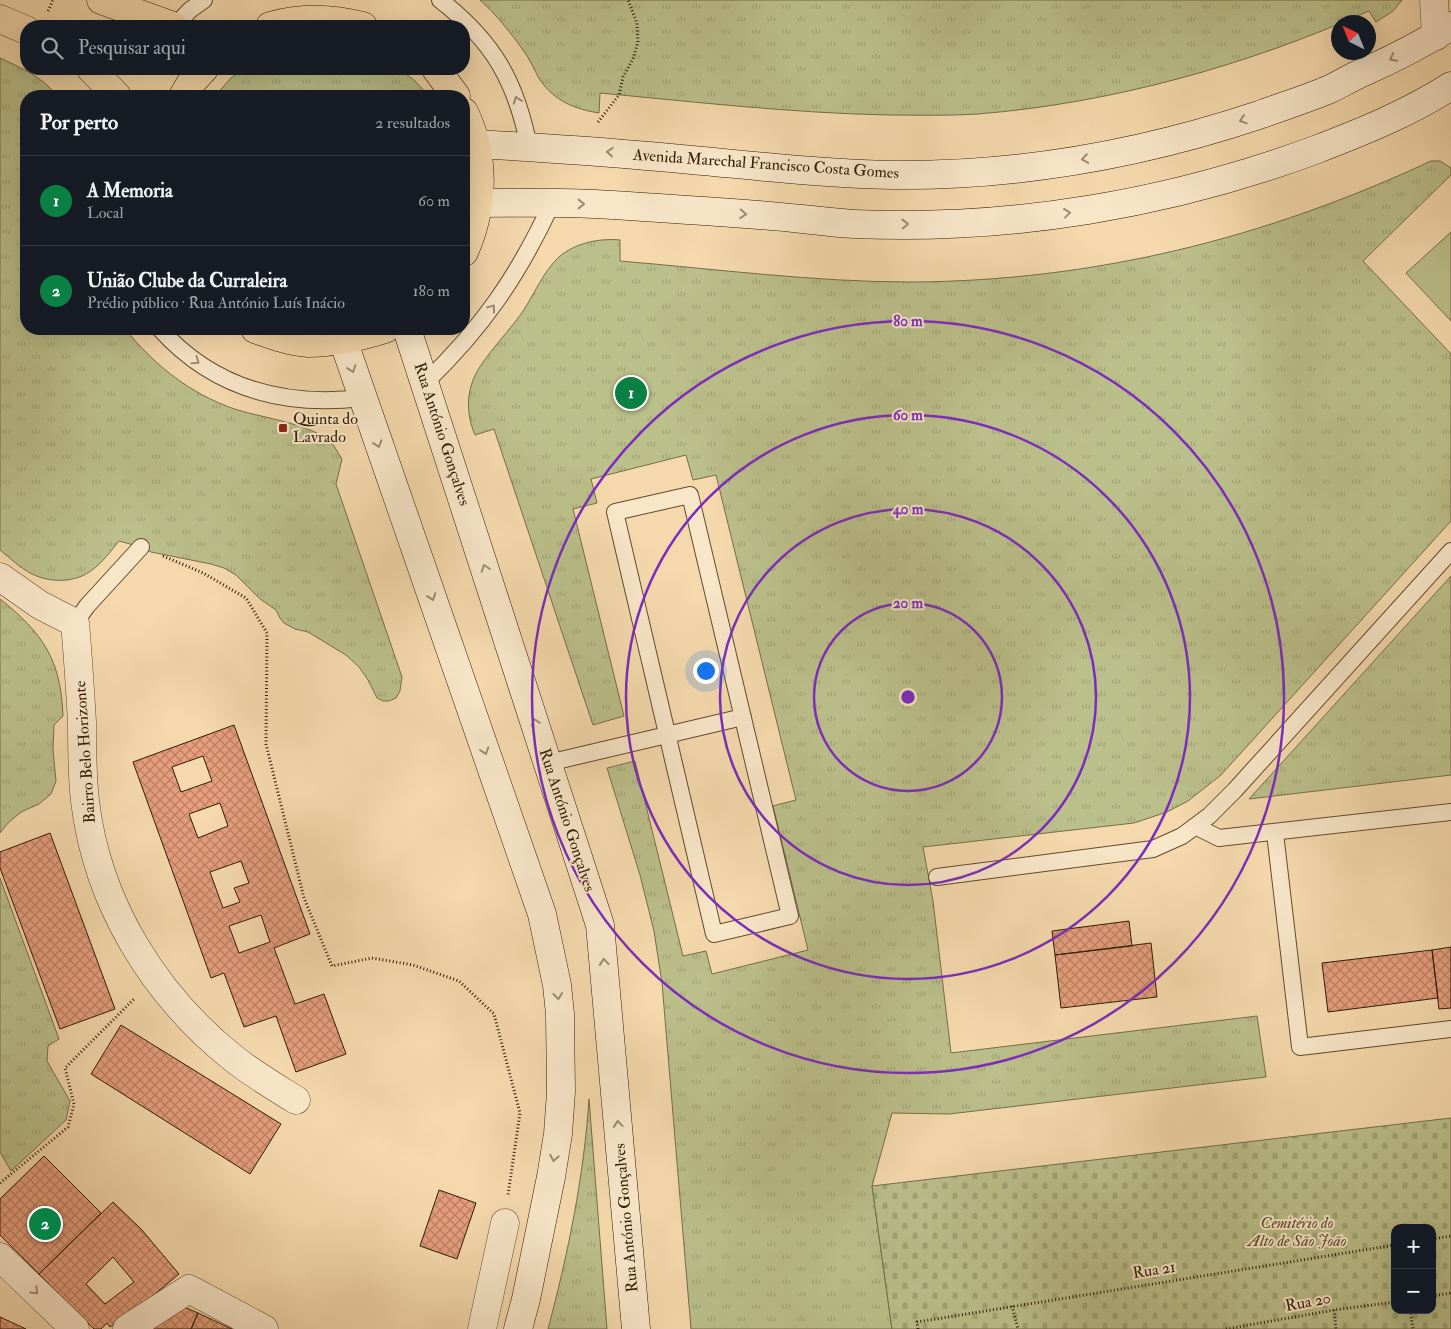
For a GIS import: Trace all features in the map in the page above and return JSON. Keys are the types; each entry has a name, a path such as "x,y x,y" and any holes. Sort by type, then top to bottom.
{"main road":[{"path":"101,0 157,20"},
{"path":"1434,0 1444,31"},
{"path":"0,19 20,27"},
{"path":"318,20 338,20"},
{"name":"Avenida Marechal Francisco Costa Gomes","path":"476,144 593,151 788,169 891,175 971,172 1051,164 1124,152 1226,126 1330,88 1444,31"},
{"path":"97,75 111,90"},
{"path":"186,90 198,75"},
{"path":"440,75 452,90"},
{"path":"479,203 592,204 762,215 853,224 968,222 1100,208 1180,192 1271,166 1355,135 1449,91"},
{"path":"470,128 476,144 480,172 479,203 470,238"},
{"path":"273,335 307,343 342,340 366,335"},
{"name":"Rua António Gonçalves","path":"409,335 600,925 636,1329"},
{"path":"342,340 542,914 557,985 561,1056 558,1134 538,1244 518,1329"},
{"path":"0,577 40,605 75,623"},
{"name":"Bairro Belo Horizonte","path":"75,623 85,794 93,843 98,865 127,933 155,978 192,1022 255,1075 296,1100"},
{"path":"482,1329 505,1223"},
{"path":"0,1257 75,1329"},
{"path":"126,1329 189,1289 264,1329"}],"lane":[{"path":"180,20 204,0"},
{"path":"440,0 464,20"},
{"path":"470,25 500,63 510,83 519,103 529,147"},
{"path":"425,383 476,330 498,300 523,261 552,203"},
{"path":"165,335 211,371 259,392 284,398 311,401 337,401 362,398"},
{"path":"690,494 742,717 790,916 714,934 615,512 690,494"},
{"path":"75,623 142,546"},
{"path":"937,877 1153,849 1182,836 1209,816 1235,790 1451,551"},
{"path":"548,763 742,717"},
{"path":"1194,826 1218,838 1451,812"},
{"path":"1275,833 1300,1047 1451,1029"}],"path":[{"path":"594,127 619,95 623,77 633,59 638,42 638,23 628,0"},
{"path":"142,546 203,573 246,598 267,633 266,744 304,898 332,966 372,958 413,965 458,981 494,1014 520,1113 505,1223"},
{"path":"0,1183 68,1127 74,1104 65,1068 155,978"},
{"path":"1436,1238 1451,1236"},
{"name":"Rua 21","path":"918,1329 917,1322 1391,1246"},
{"path":"1436,1295 1451,1293"},
{"name":"Rua 20","path":"1226,1329 1334,1310 1391,1303"},
{"path":"1012,1306 1018,1329"},
{"path":"1334,1310 1336,1329"},
{"path":"1411,1314 1413,1329"},
{"path":"1256,1324 1257,1329"}],"green space":[{"path":"480,0 1402,0 1393,11 1376,22 1376,15 1372,15 1369,11 1359,15 1331,15 1331,27 1276,48 1179,79 1079,101 1029,109 978,114 933,115 816,112 600,93 599,113 590,111 566,103 546,87 525,53 497,17"},
{"path":"0,58 20,67 20,75 33,75 52,90 20,90 20,335 130,335 146,353 182,383 195,391 236,410 283,421 313,431 334,446 342,459 336,484 402,677 400,691 396,698 389,701 377,698 359,667 346,655 308,632 295,629 284,623 276,610 260,599 236,575 224,568 151,552 119,541 99,564 86,574 71,579 55,580 39,577 28,572 0,550"},
{"path":"235,75 407,75 423,90 220,90"},
{"path":"1431,161 1440,161 1451,168 1451,175 1363,261 1451,354 1451,521 1221,775 1188,801 1167,812 1134,823 923,847 933,901 951,1053 1257,1016 1266,1077 949,1114 892,1113 872,1186 892,1329 691,1329 662,983 654,931 640,875 607,768 635,761 683,956 706,951 712,974 808,950 773,806 796,800 716,475 693,480 686,455 591,479 597,503 573,509 624,716 593,725 494,429 475,435 469,416 469,396 472,383 487,356 523,311 553,263 565,252 588,242 620,240 620,261 838,280 911,282 979,280 1047,274 1113,264 1178,250 1242,233 1306,212 1369,188"},
{"path":"1451,232 1451,321 1406,273"},
{"path":"1451,576 1451,775 1249,799"},
{"path":"0,599 28,624 47,649 54,663 58,679 63,716 54,725 53,750 56,781 51,794 39,804 21,812 0,833"},
{"path":"0,878 59,1039 48,1046 47,1061 70,1101 66,1120 11,1171 0,1152"},
{"path":"589,1099 607,1329 548,1329 574,1215 587,1128"},
{"name":"Cemitério do Alto de São João","path":"1451,1118 1451,1329 892,1329 872,1186"}],"building":[{"path":"234,725 310,934 274,948 295,1004 324,994 346,1054 296,1072 276,1016 244,1027 224,973 211,978 133,762","holes":["203,756 212,781 181,792 172,767","220,803 228,826 198,838 189,814","241,861 249,883 234,888 240,902 223,908 210,872","261,915 270,942 239,953 229,926"]},
{"path":"50,833 115,1009 60,1029 0,868 0,852"},
{"path":"1129,921 1132,946 1055,955 1052,931"},
{"path":"1151,943 1157,997 1061,1008 1055,955"},
{"path":"1451,947 1451,1008 1439,1009 1432,950"},
{"path":"1432,950 1438,998 1328,1012 1322,963"},
{"path":"121,1025 281,1124 250,1174 91,1074"},
{"path":"44,1156 101,1213 39,1274 0,1235 0,1199"},
{"path":"439,1190 476,1203 457,1259 420,1246"},
{"path":"113,1202 141,1229 179,1274 149,1299 110,1327 107,1323 101,1329 94,1329 39,1274","holes":["113,1257 134,1282 105,1304 86,1284"]},
{"path":"175,1303 198,1313 191,1329 140,1329"},
{"path":"198,1313 232,1329 191,1329"},
{"path":"0,1317 26,1329 0,1329"}],"place":[{"name":"A Memoria","path":"631,393"},
{"name":"Quinta do Lavrado","path":"283,428"},
{"name":"União Clube da Curraleira","path":"45,1224"}]}
